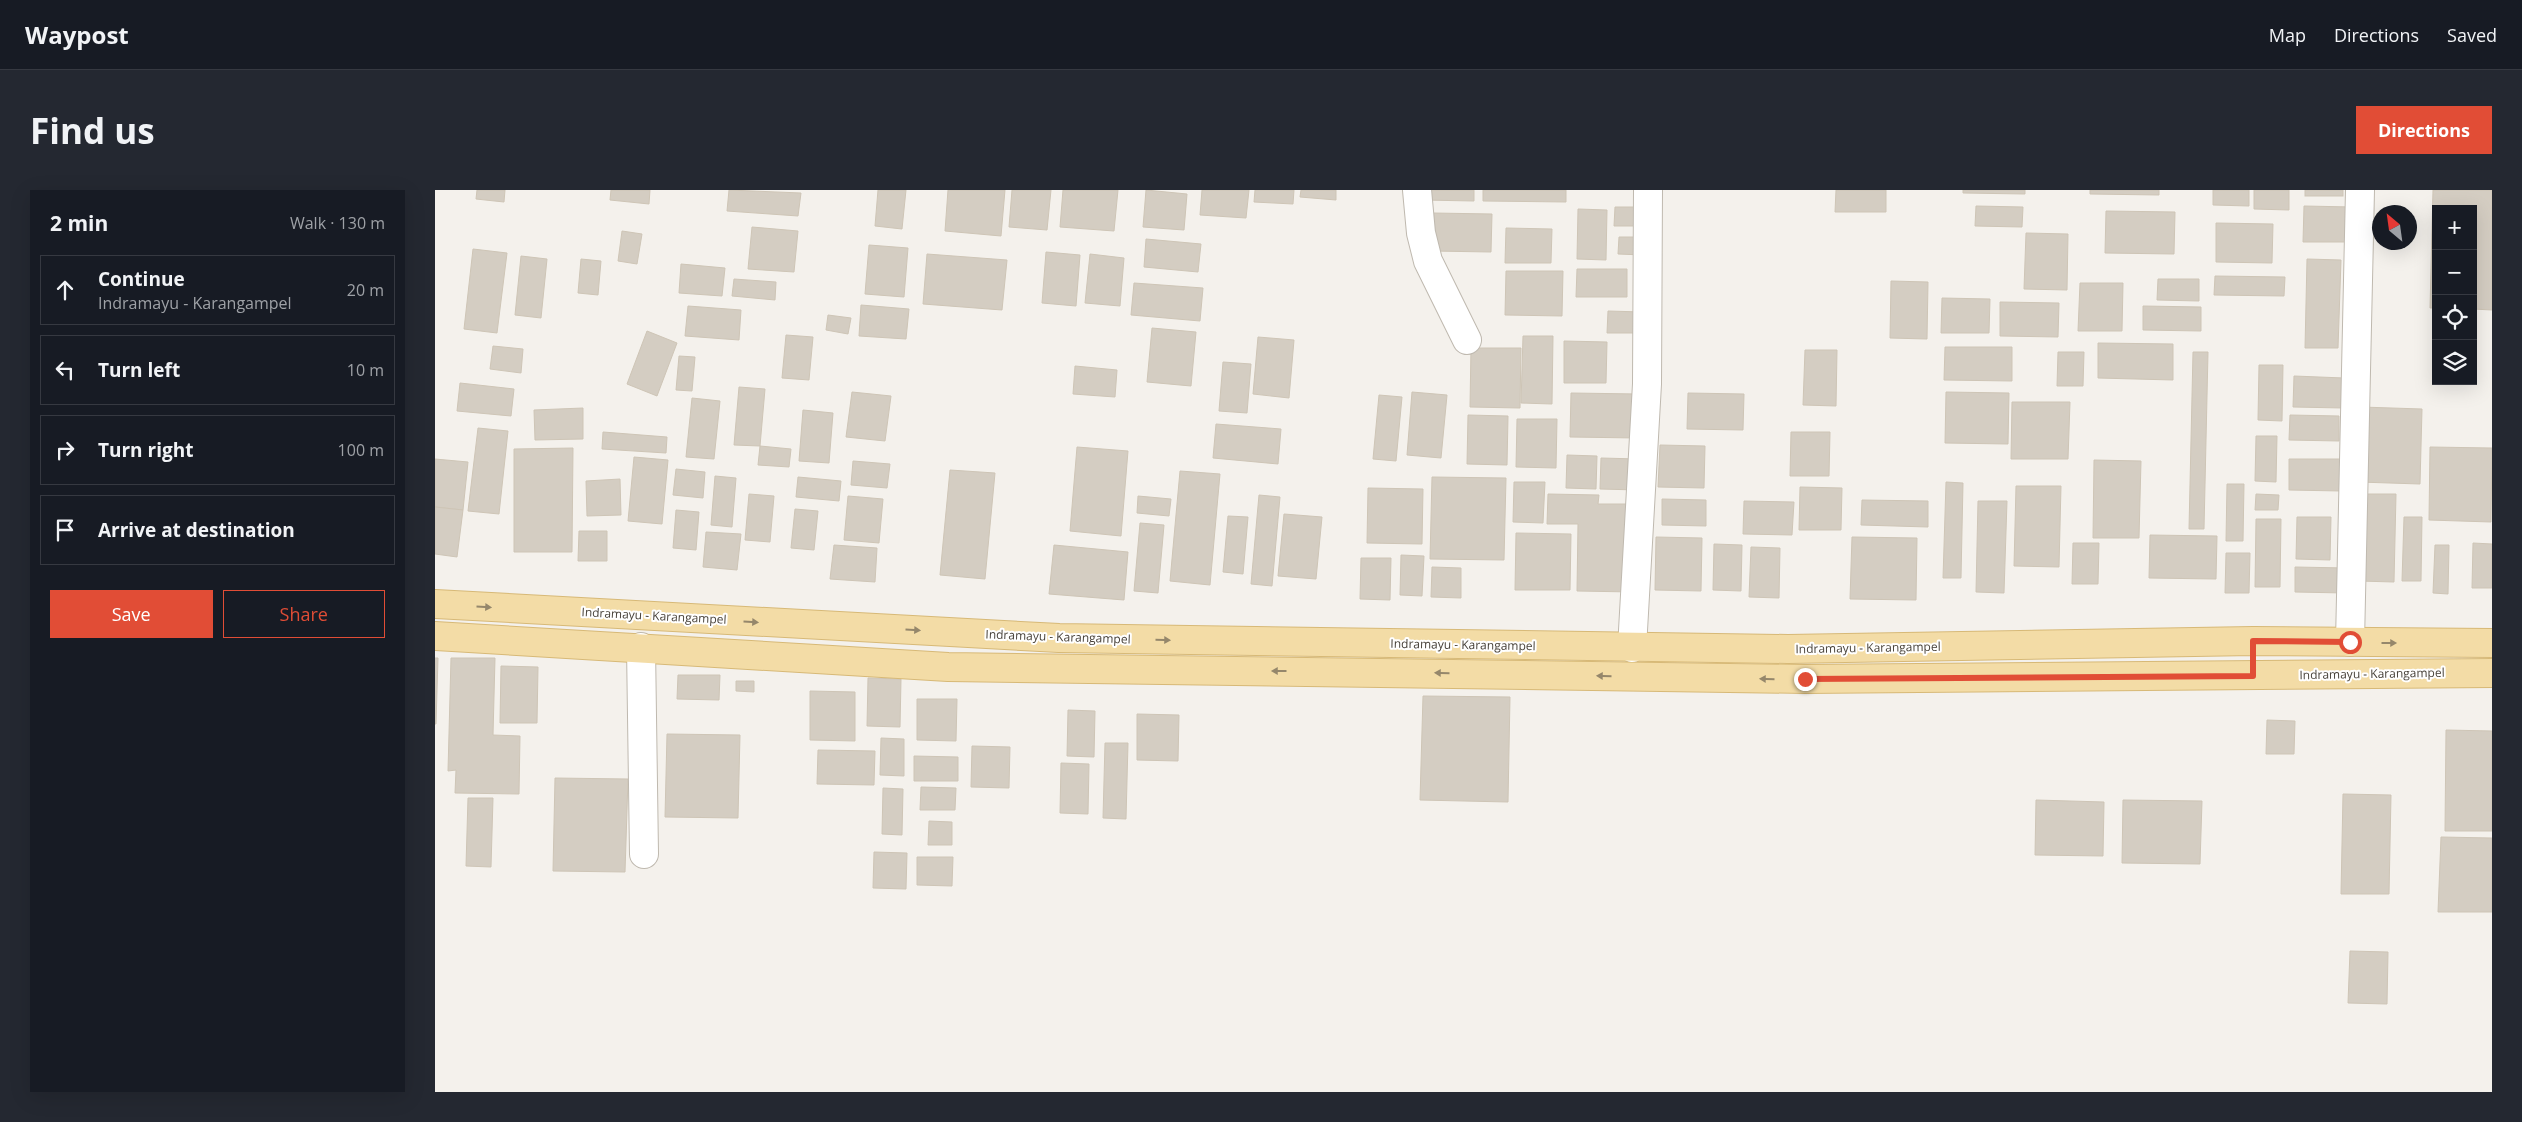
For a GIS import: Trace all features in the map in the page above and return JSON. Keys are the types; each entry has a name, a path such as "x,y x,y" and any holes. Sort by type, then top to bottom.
{"main road":[{"name":"Indramayu - Karangampel","path":"435,604 1059,638 1788,649 2253,641 2492,643"},
{"name":"Indramayu - Karangampel","path":"435,636 948,667 1805,679 2492,673"},
{"path":"2253,641 2253,676"},
{"path":"1640,648 1646,677"}],"street":[{"path":"1417,190 1421,233 1428,261 1467,340"},
{"path":"1640,648 1647,384 1647,190"},
{"path":"2350,642 2360,190"},
{"path":"641,647 644,854"}],"building":[{"path":"477,190 505,190 504,202 476,199"},
{"path":"611,190 650,190 649,204 610,200"},
{"path":"729,190 801,193 798,216 727,211"},
{"path":"878,190 906,190 902,229 875,226"},
{"path":"948,190 1005,190 1001,236 945,231"},
{"path":"1012,190 1051,190 1047,230 1009,227"},
{"path":"1063,190 1118,190 1114,231 1060,227"},
{"path":"1146,190 1187,194 1184,230 1143,227"},
{"path":"1202,190 1249,190 1246,218 1200,215"},
{"path":"1255,190 1294,190 1293,204 1254,202"},
{"path":"1301,190 1336,190 1336,200 1300,197"},
{"path":"1424,190 1474,190 1474,201 1423,200"},
{"path":"1483,190 1566,190 1566,202 1483,201"},
{"path":"1836,190 1886,190 1886,212 1835,212"},
{"path":"1963,190 2025,190 2025,194 1963,193"},
{"path":"2090,190 2159,190 2159,195 2090,194"},
{"path":"2213,190 2249,190 2249,206 2213,205"},
{"path":"2254,190 2289,190 2289,210 2254,209"},
{"path":"2305,190 2343,190 2343,196 2305,196"},
{"path":"2433,190 2492,190 2492,310 2477,309 2477,205 2433,205"},
{"path":"1976,206 2023,207 2022,227 1975,226"},
{"path":"2304,206 2352,207 2351,242 2303,242"},
{"path":"1615,207 1643,207 1642,226 1614,226"},
{"path":"1578,209 1607,210 1606,260 1577,259"},
{"path":"2106,211 2175,212 2174,254 2105,253"},
{"path":"1433,213 1492,214 1491,252 1432,251"},
{"path":"2216,223 2273,224 2272,263 2216,262"},
{"path":"752,227 798,231 794,272 748,269"},
{"path":"1506,228 1552,229 1551,263 1505,263"},
{"path":"2432,229 2432,308 2430,308"},
{"path":"622,231 642,234 637,264 618,261"},
{"path":"2026,233 2068,234 2067,290 2024,289"},
{"path":"1619,237 1644,237 1643,255 1618,254"},
{"path":"1146,239 1201,244 1198,272 1144,267"},
{"path":"869,245 908,248 904,297 865,294"},
{"path":"473,249 507,253 497,333 464,329"},
{"path":"1046,252 1080,255 1076,306 1042,303"},
{"path":"927,254 1007,260 1002,310 923,304"},
{"path":"1090,254 1124,258 1120,306 1085,303"},
{"path":"521,256 547,259 541,318 515,315"},
{"path":"581,259 601,261 598,295 578,293"},
{"path":"2307,259 2341,260 2338,348 2305,348"},
{"path":"681,264 725,268 722,296 679,293"},
{"path":"1577,269 1627,269 1627,297 1576,297"},
{"path":"1506,271 1563,271 1562,316 1505,315"},
{"path":"2215,276 2285,277 2284,296 2214,295"},
{"path":"734,279 776,282 775,300 732,296"},
{"path":"2158,279 2199,279 2199,301 2157,300"},
{"path":"1891,281 1928,282 1927,339 1890,338"},
{"path":"1134,283 1203,288 1200,321 1131,315"},
{"path":"2080,283 2123,283 2122,331 2078,331"},
{"path":"1942,298 1990,299 1989,333 1941,333"},
{"path":"2000,302 2059,303 2058,337 2000,336"},
{"path":"861,305 909,309 906,339 859,336"},
{"path":"688,306 741,310 739,340 685,336"},
{"path":"2143,306 2201,307 2201,331 2143,330"},
{"path":"1608,311 1642,312 1641,333 1607,333"},
{"path":"828,315 851,318 848,334 826,330"},
{"path":"1152,328 1196,332 1191,386 1147,382"},
{"path":"647,331 677,343 657,396 627,384"},
{"path":"786,335 813,337 809,380 782,378"},
{"path":"1523,336 1553,336 1552,404 1521,403"},
{"path":"1258,337 1294,340 1289,398 1253,394"},
{"path":"1564,341 1607,342 1606,383 1564,383"},
{"path":"2098,343 2173,344 2173,380 2098,378"},
{"path":"493,346 523,349 521,373 490,369"},
{"path":"1945,347 2012,347 2012,381 1944,380"},
{"path":"1471,348 1521,348 1520,408 1470,407"},
{"path":"1805,350 1837,350 1836,406 1803,405"},
{"path":"2058,352 2084,352 2083,386 2057,386"},
{"path":"2193,352 2208,352 2204,529 2189,529"},
{"path":"679,356 695,357 692,391 676,390"},
{"path":"1223,362 1251,364 1247,413 1219,411"},
{"path":"2259,365 2283,365 2282,421 2258,420"},
{"path":"1075,366 1117,370 1115,397 1073,394"},
{"path":"2294,376 2344,378 2343,408 2293,407"},
{"path":"460,383 514,389 511,416 457,411"},
{"path":"739,387 765,389 760,446 734,445"},
{"path":"852,392 891,396 885,441 846,437"},
{"path":"1412,392 1447,395 1441,458 1407,455"},
{"path":"1946,392 2009,393 2008,444 1945,443"},
{"path":"1571,393 1638,394 1637,438 1570,437"},
{"path":"1688,393 1744,394 1743,430 1687,429"},
{"path":"1379,395 1402,397 1396,461 1373,459"},
{"path":"692,398 720,401 714,459 686,457"},
{"path":"2012,402 2070,402 2068,459 2011,459"},
{"path":"2361,407 2422,409 2420,484 2359,482"},
{"path":"583,408 583,439 535,440 534,410"},
{"path":"803,410 833,413 829,463 799,461"},
{"path":"1468,415 1508,416 1507,465 1467,464"},
{"path":"2290,415 2339,416 2339,441 2289,440"},
{"path":"1517,419 1557,419 1556,468 1516,467"},
{"path":"1216,424 1281,429 1278,464 1213,458"},
{"path":"478,428 508,431 499,514 468,511"},
{"path":"603,432 667,437 666,453 602,449"},
{"path":"1791,432 1830,432 1829,476 1790,476"},
{"path":"2256,436 2277,436 2276,482 2255,481"},
{"path":"1660,445 1705,446 1704,488 1658,487"},
{"path":"760,446 791,449 789,467 758,465"},
{"path":"1077,447 1128,451 1121,536 1070,531"},
{"path":"2430,447 2492,448 2491,522 2429,520"},
{"path":"573,448 572,552 514,552 514,449"},
{"path":"1567,455 1597,456 1596,489 1566,488"},
{"path":"634,457 668,460 662,524 628,521"},
{"path":"1601,458 1638,459 1638,490 1600,489"},
{"path":"435,459 468,462 463,510 435,507"},
{"path":"2289,459 2342,459 2341,491 2289,490"},
{"path":"2094,460 2141,461 2139,538 2093,538"},
{"path":"853,461 890,464 887,488 851,485"},
{"path":"676,469 705,472 703,498 673,495"},
{"path":"950,470 995,473 985,579 940,575"},
{"path":"1180,471 1220,474 1210,585 1170,581"},
{"path":"715,476 736,478 732,527 711,525"},
{"path":"798,477 841,481 839,501 796,497"},
{"path":"1432,477 1506,478 1504,560 1430,559"},
{"path":"620,479 621,515 587,516 586,481"},
{"path":"1514,482 1545,482 1543,523 1513,522"},
{"path":"1946,482 1963,483 1961,578 1943,578"},
{"path":"2227,484 2244,484 2243,541 2226,541"},
{"path":"2016,486 2061,486 2059,567 2014,566"},
{"path":"1800,487 1842,488 1841,530 1799,530"},
{"path":"1368,488 1423,489 1422,544 1367,543"},
{"path":"749,494 774,496 770,542 745,540"},
{"path":"1548,494 1599,495 1598,504 1635,504 1633,592 1577,591 1578,524 1547,524"},
{"path":"2256,494 2279,495 2278,510 2255,510"},
{"path":"2361,494 2396,494 2394,582 2359,581"},
{"path":"1259,495 1280,497 1272,586 1251,584"},
{"path":"848,496 883,499 879,543 844,540"},
{"path":"1138,496 1171,499 1169,516 1137,513"},
{"path":"1662,499 1706,500 1706,526 1662,525"},
{"path":"1862,500 1928,501 1928,527 1861,525"},
{"path":"1744,501 1794,502 1792,535 1743,534"},
{"path":"1978,501 2007,501 2004,593 1976,592"},
{"path":"435,507 463,510 457,557 435,554"},
{"path":"795,509 818,511 814,550 791,548"},
{"path":"676,510 699,512 696,550 673,548"},
{"path":"1284,514 1322,517 1316,579 1278,576"},
{"path":"1228,516 1248,517 1243,574 1223,572"},
{"path":"2297,517 2331,517 2330,560 2296,559"},
{"path":"2404,517 2422,517 2421,581 2402,581"},
{"path":"2256,519 2281,519 2280,587 2255,587"},
{"path":"1140,523 1164,525 1158,593 1134,591"},
{"path":"579,531 607,531 607,561 578,561"},
{"path":"706,532 741,534 737,570 703,567"},
{"path":"1516,533 1571,534 1570,590 1515,590"},
{"path":"2150,535 2217,536 2216,579 2149,578"},
{"path":"1656,537 1702,538 1701,591 1655,590"},
{"path":"1852,537 1917,538 1916,600 1850,599"},
{"path":"2073,543 2099,543 2098,584 2072,584"},
{"path":"2473,543 2492,544 2492,588 2472,588"},
{"path":"1714,544 1742,545 1741,591 1713,590"},
{"path":"834,545 877,548 875,582 830,579"},
{"path":"1054,545 1128,552 1124,600 1049,594"},
{"path":"2435,545 2449,545 2448,594 2433,593"},
{"path":"1751,547 1780,548 1779,598 1749,597"},
{"path":"2226,553 2250,553 2249,593 2225,593"},
{"path":"1401,555 1424,556 1422,596 1400,595"},
{"path":"1361,558 1391,558 1390,600 1360,599"},
{"path":"1432,567 1461,568 1461,598 1431,597"},
{"path":"2295,567 2346,568 2345,593 2295,592"},
{"path":"435,658 438,658 436,724 435,724"},
{"path":"451,658 495,658 493,735 520,736 519,794 455,793 456,770 448,771"},
{"path":"501,666 538,667 537,723 500,723"},
{"path":"678,675 720,675 719,700 677,699"},
{"path":"868,678 901,679 900,727 867,726"},
{"path":"736,681 754,681 754,692 736,691"},
{"path":"810,691 855,692 855,741 810,740"},
{"path":"1423,696 1510,697 1508,802 1420,800"},
{"path":"917,699 957,699 956,741 917,740"},
{"path":"1068,710 1095,711 1094,757 1067,756"},
{"path":"1137,714 1179,715 1178,761 1137,760"},
{"path":"2267,720 2295,721 2294,754 2266,754"},
{"path":"2446,730 2492,731 2492,831 2445,831"},
{"path":"667,734 740,735 738,818 665,817"},
{"path":"881,738 904,739 904,776 880,775"},
{"path":"1105,743 1128,743 1126,819 1103,818"},
{"path":"972,746 1010,747 1009,788 971,787"},
{"path":"818,750 875,751 874,785 817,784"},
{"path":"914,756 958,757 958,781 914,781"},
{"path":"1061,763 1089,764 1088,814 1060,813"},
{"path":"555,778 628,779 625,872 553,871"},
{"path":"921,787 956,788 955,810 920,810"},
{"path":"883,788 903,789 902,835 882,834"},
{"path":"2343,794 2391,795 2389,894 2341,894"},
{"path":"468,798 493,798 491,867 466,866"},
{"path":"2036,800 2104,802 2103,856 2035,855"},
{"path":"2123,800 2202,801 2200,864 2122,863"},
{"path":"929,821 952,822 952,845 928,845"},
{"path":"2441,837 2492,838 2492,912 2438,912"},
{"path":"874,852 907,853 906,889 873,888"},
{"path":"917,857 953,857 952,886 917,885"},
{"path":"2350,951 2388,952 2387,1004 2348,1003"}],"route":[{"path":"1805,679 2253,676 2253,641 2350,642"}]}
